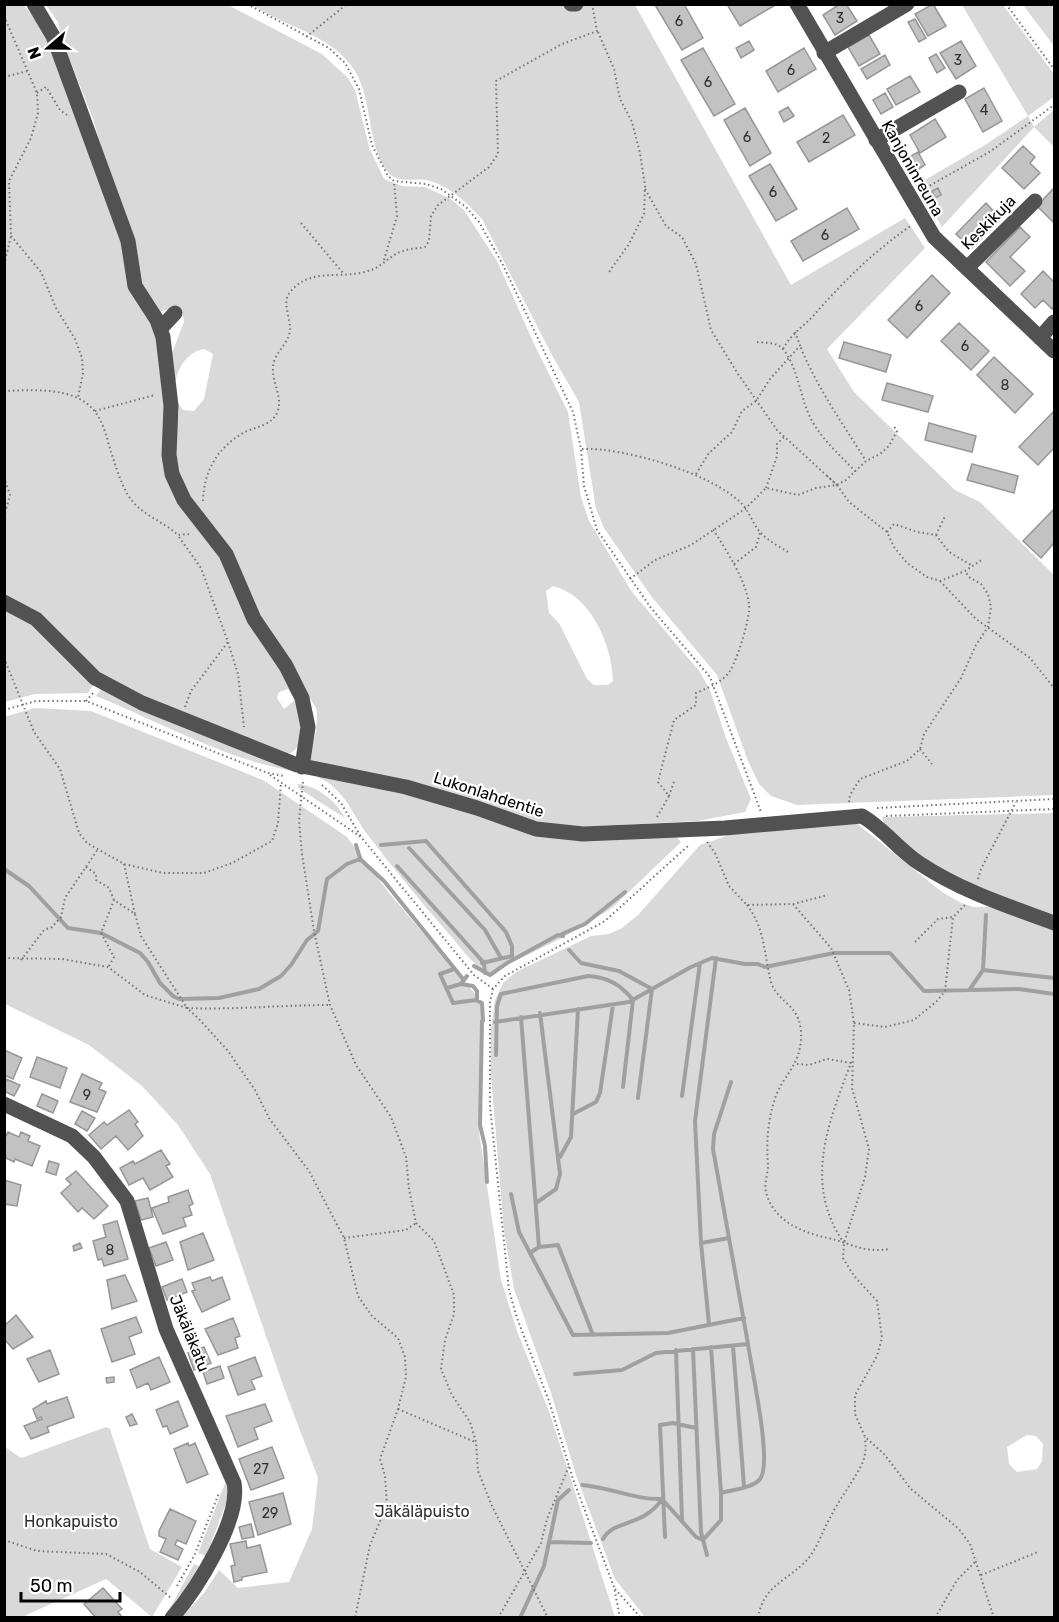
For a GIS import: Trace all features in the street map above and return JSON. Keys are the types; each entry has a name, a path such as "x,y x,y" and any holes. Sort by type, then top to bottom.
{"street":[{"path":"34,4 53,36 129,241 138,292 160,329 165,348 169,390 169,455 172,474 184,500 216,539 233,569 254,619 286,666 302,698 308,727 298,775"},
{"path":"571,4 576,4"},
{"name":"Kanjoninreuna","path":"797,4 934,237 1054,351"},
{"path":"824,53 907,4"},
{"path":"876,140 959,92"},
{"name":"Keskikuja","path":"967,268 1035,201"},
{"path":"160,329 175,313"},
{"path":"1040,338 1054,322"},
{"name":"Lukonlahdentie","path":"4,602 36,619 75,661 103,683 246,745 298,775 406,787 544,831 584,834 649,830 703,830 868,813"},
{"path":"868,813 918,863 974,894 1054,923"},
{"name":"Jäkäläkatu","path":"4,1104 72,1136 94,1157 127,1201 166,1329 234,1483 235,1497 211,1564 175,1607"}],"path":[{"path":"247,4 337,55 354,76 359,88 372,145 382,168 394,181 397,216 384,261"},
{"path":"306,37 347,4"},
{"path":"592,4 597,31 614,69 620,99 632,122 640,153 645,189 644,214 629,244 609,272"},
{"path":"1006,4 1054,69"},
{"path":"4,16 10,35 29,71 37,93 38,113 31,138 9,181 11,236 4,265"},
{"path":"202,523 204,479 216,457 242,434 270,422 278,413 279,401 272,373 274,359 286,344 290,330 286,300 289,295 298,284 314,276 371,271 401,251 425,247 429,242 431,216 438,205 489,167 498,154 496,81 562,44 597,31"},
{"path":"4,77 29,71"},
{"path":"37,93 46,87 60,110 73,119"},
{"path":"909,196 991,151 1054,105"},
{"path":"4,180 9,181"},
{"path":"394,181 426,184 452,196 479,222 502,262 573,412 581,449 584,486 592,517 606,544 651,608 702,666 714,684 761,814"},
{"path":"645,189 666,226 682,237 696,264 711,330 756,401 784,437 837,485 849,502 887,532 894,548 907,563 927,577 940,581 962,607 1030,658 1054,688"},
{"path":"783,349 795,332 863,262 922,220"},
{"path":"301,223 343,273"},
{"path":"11,236 41,272 56,308 75,339 82,358 83,373 78,398"},
{"path":"795,332 834,414 857,443 867,461"},
{"path":"757,342 775,344 783,349 810,418 822,438 856,472"},
{"path":"696,474 709,453 732,432 742,411 756,401 770,379 788,358 801,348"},
{"path":"95,411 169,390"},
{"path":"4,391 57,392 78,398 95,411 128,496 140,509 169,527 201,568 238,674 246,745"},
{"path":"766,488 798,495 816,488 837,485 889,446 897,431 893,425"},
{"path":"630,579 655,560 691,546 745,509 766,488 777,456 777,444 784,437"},
{"path":"581,449 617,453 696,474 728,492 745,509 760,532 790,553"},
{"path":"827,476 837,485"},
{"path":"4,477 10,495 4,517"},
{"path":"936,535 945,516"},
{"path":"887,532 894,524 917,532 936,535 949,552 971,565"},
{"path":"669,796 658,782 674,720 696,705 696,693 714,684 730,671 746,624 749,605 734,564 714,530"},
{"path":"734,564 756,547 760,532"},
{"path":"178,536 192,533 216,539"},
{"path":"940,581 965,571 982,559"},
{"path":"849,809 850,795 860,779 907,761 920,749 924,734 961,678 976,645 988,627 991,607 988,594 981,584 965,571"},
{"path":"177,716 186,705 191,691 228,642"},
{"path":"4,657 34,732 60,769 79,833 87,843 124,864 163,873 204,873 232,863 272,841 278,824 281,783"},
{"path":"4,710 24,703 64,699 94,703 268,773 361,837"},
{"path":"920,749 932,764"},
{"path":"268,773 298,775 301,797 302,854 314,931 330,1005 356,1065 391,1117 406,1157 409,1189 416,1223 434,1241 454,1295 454,1314 445,1340 441,1369 452,1395 470,1422 476,1442 478,1471 509,1542 548,1617"},
{"path":"649,830 669,796 675,780"},
{"path":"313,782 341,803 361,837 474,975 493,989"},
{"path":"868,813 1054,799"},
{"path":"854,1023 885,1027 914,1020 937,1001 945,991 953,917 974,894 981,869 1016,802"},
{"path":"868,813 1054,809"},
{"path":"620,1617 614,1587 569,1466 543,1383 513,1307 507,1281 488,1075 488,1020 493,989 511,971 605,921 703,830 716,853 729,886 747,905 761,927 771,969 771,982 777,993 792,1005 800,1023 801,1040 796,1064 778,1091 772,1108 766,1143 766,1191 777,1213 793,1226 813,1236 870,1252 890,1249"},
{"path":"21,960 44,930 61,917 65,898 98,849"},
{"path":"124,864 141,936 187,1008 228,1051 255,1090 269,1118 309,1171 344,1238 358,1296 372,1316 399,1338 405,1357 406,1377 398,1409 380,1459 385,1476 387,1505 369,1545 355,1617"},
{"path":"86,867 96,874 96,880 109,888 114,900 135,914"},
{"path":"747,905 793,904 828,895"},
{"path":"108,967 114,957 101,933 114,900"},
{"path":"793,904 831,948 849,990 854,1023 855,1044 851,1063 824,1139 823,1192 830,1223 844,1243"},
{"path":"915,942 938,920 953,917"},
{"path":"4,958 62,959 108,967 145,995 187,1008 225,1010 294,1004 330,1005"},
{"path":"796,1064 809,1065 827,1059 851,1063"},
{"path":"758,1617 761,1601 778,1582 805,1563 862,1464 867,1449 865,1437 855,1414 855,1395 877,1356 882,1338 877,1300 854,1276 843,1258 844,1243 865,1177 869,1149 852,1088 851,1063"},
{"path":"344,1238 406,1230 416,1223"},
{"path":"398,1409 476,1442"},
{"path":"865,1437 884,1454 911,1489 959,1529 977,1560 983,1590 994,1617"},
{"path":"498,1617 526,1573 540,1543 547,1519 569,1466"},
{"path":"4,1540 37,1551 106,1554 140,1572 175,1607 221,1488"},
{"path":"981,1575 1038,1552"},
{"path":"935,1617 957,1580 977,1560"},
{"path":"614,1587 641,1617"}],"green space":[{"path":"23,4 45,31 156,332 165,403 164,456 291,685 299,713 301,733 296,749 288,754 117,687 23,604 5,594 4,5","holes":["288,689 295,700 284,709 277,698 279,692"]},
{"path":"46,5 228,5 322,54 348,78 355,90 369,147 384,179 402,186 425,187 449,198 464,210 497,261 568,412 581,497 589,521 632,592 700,672 710,690 726,738 751,799 745,812 697,821 559,828 310,764 309,751 317,724 316,708 188,497 175,463 178,400 183,410 194,411 204,399 213,354 204,349 188,357 182,365 176,383 172,353 184,322 182,311 174,308 159,312 144,293 93,119 61,37 58,22","holes":["553,586 566,591 578,600 597,623 604,637 612,667 613,681 608,685 594,685 587,679 559,623 549,613 546,591"]},
{"path":"253,5 635,5 791,285 905,218 925,248 827,349 854,392 955,490 980,502 1054,575 1054,795 797,805 771,796 759,784 748,761 717,675 651,596 604,528 596,509 579,402 553,357 482,219 450,190 434,182 404,180 391,175 383,166 378,154 361,83 345,58 321,40"},
{"path":"962,5 1003,5 1054,74 1054,97 1028,116"},
{"path":"1023,5 1054,5 1054,46"},
{"path":"1054,110 1054,147 1034,127"},
{"path":"1028,116 1034,127 942,227 918,184 985,145"},
{"path":"5,605 25,615 94,684 88,693 35,694 5,702"},
{"path":"101,689 299,772 246,759 196,740 96,696"},
{"name":"Jäkäläpuisto","path":"35,708 91,711 263,780 347,837 389,893 476,995 481,1006 479,1132 501,1280 517,1331 550,1414 615,1617 182,1617 204,1593 219,1570 238,1588 289,1582 312,1529 318,1478 284,1388 210,1174 178,1125 142,1086 89,1045 5,1004 4,717"},
{"path":"318,774 392,787 544,837 676,836 681,842 612,908 562,938 488,974 467,956 367,834 347,802 335,788 319,778"},
{"path":"298,784 326,795 345,818 298,788"},
{"path":"1054,813 1054,918 961,880 909,847 893,834 882,817"},
{"path":"855,822 942,892 961,903 974,907 991,907 1054,930 1054,1617 645,1617 615,1579 577,1478 551,1393 514,1289 504,1231 491,1075 491,1029 495,1000 503,983 516,972 591,936 609,934 622,928 638,915 700,845 735,833","holes":["1027,1435 1036,1436 1043,1444 1042,1461 1037,1469 1017,1472 1009,1464 1007,1447"]},
{"name":"Honkapuisto","path":"106,1427 110,1429 150,1549 182,1567 152,1617 106,1579 22,1617 5,1617 5,1447 21,1458"},
{"path":"226,1481 228,1498 206,1556 198,1553"},
{"path":"194,1564 201,1567 200,1570 168,1612"}],"building":[{"path":"684,4 703,38 682,50 655,5"},
{"path":"730,4 777,4 740,26 728,6"},
{"path":"840,4 846,4 857,21 835,35 823,15"},
{"path":"933,4 946,26 928,36 915,14"},
{"path":"915,19 926,38 919,42 908,22"},
{"path":"869,35 880,54 859,66 848,47"},
{"path":"749,41 754,50 741,58 736,48"},
{"path":"961,41 976,66 956,79 940,53"},
{"path":"703,48 735,104 714,116 681,60"},
{"path":"804,48 816,69 778,92 766,71"},
{"path":"936,54 945,68 937,73 929,58"},
{"path":"885,55 890,65 867,79 861,69"},
{"path":"910,76 920,92 896,105 887,89"},
{"path":"984,88 1002,121 983,132 965,99"},
{"path":"885,93 893,107 881,114 873,100"},
{"path":"788,107 794,116 784,122 779,112"},
{"path":"745,108 771,153 750,166 724,120"},
{"path":"843,115 855,135 809,162 797,142"},
{"path":"935,119 946,137 920,153 910,135"},
{"path":"1023,146 1035,157 1030,163 1040,173 1024,189 1002,168"},
{"path":"918,152 925,165 914,172 906,159"},
{"path":"770,164 797,209 776,221 749,176"},
{"path":"938,188 941,195 935,198 932,191"},
{"path":"1054,188 1054,221 1053,222 1037,206"},
{"path":"986,203 1001,219 971,249 956,234"},
{"path":"847,208 859,229 803,261 791,241"},
{"path":"1020,227 1030,237 1010,257 1025,271 1010,286 986,262"},
{"path":"1043,271 1054,282 1052,309 1043,300 1035,308 1021,294"},
{"path":"932,275 950,293 907,338 888,320"},
{"path":"959,323 989,351 971,370 941,341"},
{"path":"844,342 891,355 886,372 839,358"},
{"path":"994,357 1033,394 1015,413 977,375"},
{"path":"887,383 933,396 928,412 882,400"},
{"path":"1054,411 1054,448 1038,465 1019,447"},
{"path":"929,423 976,436 972,452 925,440"},
{"path":"972,464 1018,476 1014,493 967,480"},
{"path":"1054,509 1054,543 1041,558 1023,541"},
{"path":"4,1050 22,1058 13,1079 4,1075"},
{"path":"37,1057 67,1068 60,1088 30,1077"},
{"path":"82,1074 102,1083 99,1089 106,1092 97,1112 70,1102"},
{"path":"6,1079 20,1085 14,1096 4,1091"},
{"path":"42,1094 58,1101 53,1113 37,1106"},
{"path":"129,1110 138,1122 135,1124 143,1136 128,1150 116,1136 101,1149 89,1135 104,1122 107,1125"},
{"path":"82,1111 95,1118 87,1131 75,1124"},
{"path":"8,1132 19,1137 21,1132 30,1136 28,1141 40,1146 32,1166 6,1158 4,1140"},
{"path":"161,1150 170,1164 166,1166 173,1177 150,1190 143,1178 129,1185 120,1168 133,1161 135,1164"},
{"path":"49,1161 59,1164 56,1175 46,1172"},
{"path":"76,1171 108,1206 94,1219 82,1208 78,1212 61,1193 71,1184 66,1179"},
{"path":"4,1180 21,1185 17,1206 4,1204"},
{"path":"188,1190 193,1204 189,1206 192,1215 183,1218 186,1226 163,1234 152,1208 169,1202 168,1197"},
{"path":"148,1198 153,1217 141,1220 135,1201"},
{"path":"117,1221 128,1259 104,1266 102,1259 98,1260 93,1241 106,1237 103,1225"},
{"path":"203,1233 214,1260 188,1270 180,1242"},
{"path":"166,1242 173,1260 156,1266 149,1248"},
{"path":"80,1243 82,1248 74,1251 73,1246"},
{"path":"125,1275 137,1301 112,1309 107,1280"},
{"path":"210,1277 212,1281 222,1277 230,1299 202,1312 192,1291 195,1290 192,1283"},
{"path":"182,1279 187,1292 167,1300 162,1287"},
{"path":"16,1315 33,1337 13,1349 4,1339 4,1326"},
{"path":"136,1317 142,1332 129,1337 135,1354 112,1362 101,1329"},
{"path":"233,1318 240,1336 235,1338 238,1348 218,1355 205,1329"},
{"path":"204,1347 211,1363 194,1370 188,1353"},
{"path":"50,1350 59,1374 39,1382 27,1359"},
{"path":"159,1357 170,1382 151,1390 148,1383 137,1388 130,1370"},
{"path":"255,1357 262,1376 251,1380 255,1389 238,1395 228,1367"},
{"path":"220,1366 224,1378 207,1384 203,1372"},
{"path":"114,1377 114,1382 107,1383 106,1378"},
{"path":"67,1397 74,1417 47,1427 49,1432 31,1439 24,1426 42,1419 41,1417 37,1419 33,1409 46,1401 47,1404"},
{"path":"178,1401 188,1426 170,1434 167,1426 163,1427 156,1410"},
{"path":"265,1404 272,1421 254,1428 258,1439 238,1447 226,1416"},
{"path":"132,1414 137,1424 130,1426 126,1417"},
{"path":"188,1443 189,1446 195,1443 208,1474 187,1483 174,1449"},
{"path":"272,1447 284,1478 251,1490 239,1459"},
{"path":"283,1493 291,1524 258,1535 249,1502"},
{"path":"170,1509 196,1521 186,1544 177,1540 175,1545 183,1549 178,1560 160,1552 166,1539 159,1536 159,1531"},
{"path":"251,1524 254,1537 242,1539 239,1527"},
{"path":"246,1541 247,1548 260,1545 267,1572 242,1577 242,1580 234,1582 231,1566 235,1565 230,1544"},
{"path":"103,1588 122,1609 118,1612 123,1618 96,1618 84,1604"}],"waterway":[{"path":"381,845 426,841 506,932 512,946 512,956"},
{"path":"356,845 360,858"},
{"path":"409,848 485,930 501,958"},
{"path":"4,869 29,886 68,928 101,933 140,953 160,983 173,996 179,999 219,998 259,989 281,976 307,940 318,931 327,879 347,864 360,859 384,881 463,979"},
{"path":"397,866 484,963 485,973"},
{"path":"562,934 585,924 625,892"},
{"path":"983,970 986,915"},
{"path":"474,966 490,975 558,935 563,936"},
{"path":"569,950 581,963 619,971 652,989 638,1098"},
{"path":"495,1022 629,1002 691,967 712,958 765,967 834,953 890,953 924,991 1019,989 1054,994"},
{"path":"482,963 512,956"},
{"path":"709,1324 701,1243 695,1121 716,958"},
{"path":"682,1096 700,963"},
{"path":"454,969 440,974 453,1003 476,1000 482,1003 483,1021"},
{"path":"970,989 983,970 1054,978"},
{"path":"447,988 461,984 467,976"},
{"path":"496,1055 497,1006 501,994 588,976 602,978 619,986 633,1000 623,1087"},
{"path":"461,984 473,986 477,991 477,1000"},
{"path":"573,1114 596,1102 600,1093 613,1005"},
{"path":"560,1157 571,1137 578,1009"},
{"path":"536,1203 556,1189 560,1174 540,1013"},
{"path":"521,1017 539,1247"},
{"path":"482,1021 480,1125 485,1146 487,1182"},
{"path":"575,1374 622,1370 656,1353 748,1344 713,1149 714,1134 731,1082"},
{"path":"511,1194 519,1232 573,1335 668,1333 744,1318"},
{"path":"701,1243 729,1238"},
{"path":"530,1253 539,1247 558,1245 593,1335"},
{"path":"582,1485 642,1498 662,1499 696,1537 703,1540 721,1520 721,1493 752,1485 760,1479 763,1470 763,1436 748,1344"},
{"path":"733,1346 744,1486"},
{"path":"711,1347 721,1493"},
{"path":"693,1349 701,1532 707,1555"},
{"path":"676,1350 682,1520"},
{"path":"665,1537 660,1425 673,1423 696,1428"},
{"path":"520,1618 544,1566 558,1500 569,1490"},
{"path":"603,1539 614,1528 647,1514 662,1499"},
{"path":"549,1542 591,1543"}]}
